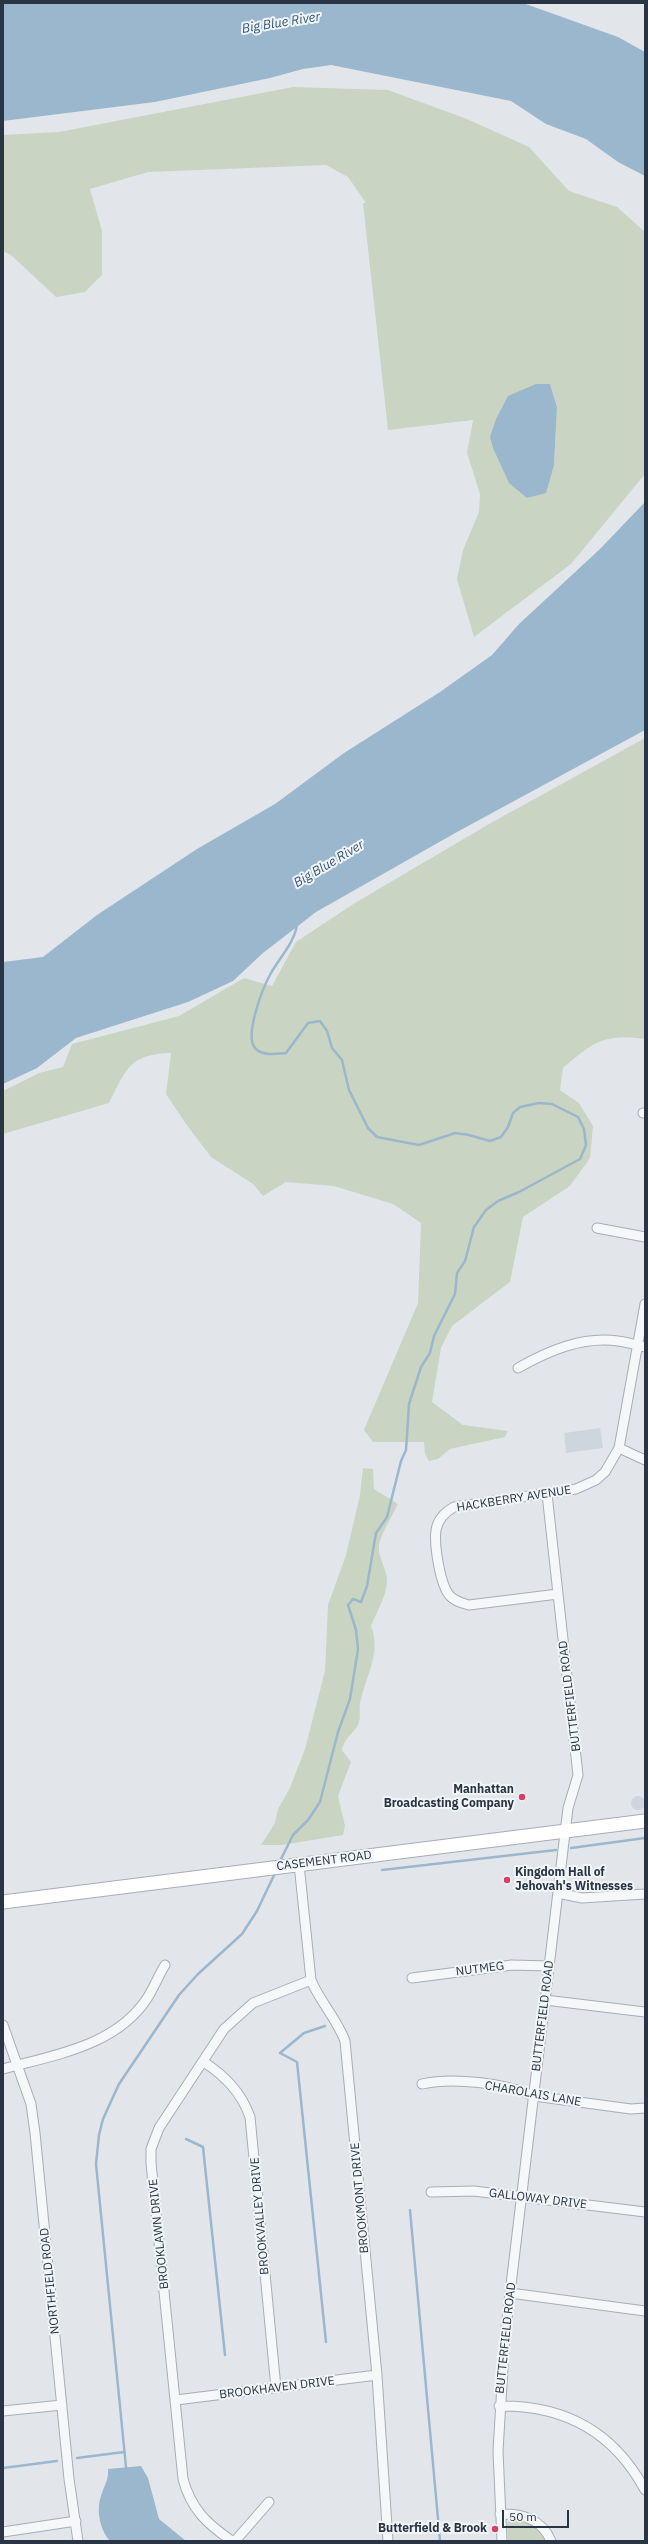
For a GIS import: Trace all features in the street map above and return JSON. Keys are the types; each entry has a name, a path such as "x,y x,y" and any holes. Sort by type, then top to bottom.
{"street":[{"path":"597,1228 645,1237"},
{"name":"HACKBERRY AVENUE","path":"558,1594 469,1605 458,1602 450,1595 441,1578 436,1531 442,1516 454,1507 576,1489 596,1480 608,1468 619,1448 641,1346 645,1304"},
{"path":"518,1368 544,1353 584,1342 617,1341 641,1346"},
{"path":"619,1448 645,1460"},
{"name":"BUTTERFIELD ROAD","path":"502,2541 500,2514 499,2406 510,2293 568,1808 578,1775 578,1760 547,1494"},
{"name":"CASEMENT ROAD","path":"3,1902 566,1830 645,1822"},
{"name":"BROOKMONT DRIVE","path":"293,1865 311,1980 318,1997 335,2020 345,2041 377,2375 388,2541"},
{"path":"558,1893 592,1898 645,1894"},
{"path":"3,2069 85,2046 112,2032 142,2005 165,1965"},
{"name":"NUTMEG","path":"412,1978 512,1965 549,1966"},
{"name":"BROOKLAWN DRIVE","path":"234,2541 208,2524 189,2499 183,2479 151,2163 151,2149 158,2128 204,2062 224,2029 253,2003 311,1980"},
{"path":"545,2000 645,2012"},
{"name":"NORTHFIELD ROAD","path":"3,2025 31,2104 62,2405 78,2541"},
{"name":"BROOKVALLEY DRIVE","path":"204,2062 222,2075 237,2089 244,2100 250,2117 276,2388"},
{"name":"CHAROLAIS LANE","path":"422,2084 438,2081 454,2081 520,2090 534,2096 630,2109 645,2108"},
{"name":"GALLOWAY DRIVE","path":"431,2192 470,2191 645,2212"},
{"path":"510,2293 645,2311"},
{"name":"BROOKHAVEN DRIVE","path":"176,2400 377,2375"},
{"path":"3,2411 62,2405"},
{"path":"499,2406 529,2407 586,2425 618,2451 636,2474 645,2490"},
{"path":"234,2541 269,2502"},
{"path":"500,2514 520,2515 532,2519 544,2529 551,2541"},
{"path":"3,2532 76,2521"}],"shaded area":[{"path":"600,1428 603,1448 566,1453 564,1433"},
{"path":"638,1796 643,1798 645,1803 643,1808 638,1810 633,1808 631,1803 633,1798"}],"green space":[{"path":"293,87 388,90 467,119 529,147 569,191 617,207 645,232 645,474 571,564 474,637 457,579 463,550 479,512 480,494 467,453 473,420 388,430 363,203 366,203 348,177 326,165 148,172 90,189 102,231 102,275 85,292 56,297 11,255 3,251 3,135 59,132","holes":["550,384 557,407 554,465"]},
{"path":"645,738 645,1039 608,1039 591,1046 563,1068 560,1090 579,1103 593,1126 590,1158 570,1186 523,1217 510,1282 452,1326 441,1348 432,1402 463,1425 508,1431 505,1437 450,1449 438,1459 429,1461 425,1454 424,1442 373,1442 364,1430 418,1303 421,1223 393,1204 334,1186 286,1182 263,1196 253,1184 211,1157 166,1094 171,1053 157,1054 137,1061 125,1073 109,1103 3,1134 3,1091 39,1073 63,1067 72,1044 179,1016 244,978 272,986 296,942 355,903 489,824"},
{"path":"363,1468 373,1469 374,1489 398,1504 384,1532 379,1546 387,1579 387,1585 384,1597 371,1626 374,1636 374,1655 362,1694 360,1704 360,1720 356,1729 346,1740 342,1750 351,1762 338,1796 345,1826 343,1835 282,1845 261,1845 275,1823 278,1809 290,1788 305,1749 325,1671 328,1605 346,1555 360,1495"},
{"path":"510,2519 521,2520 532,2524 547,2541 508,2541 507,2523"}],"water":[{"name":"Big Blue River","path":"3,3 523,3 618,37 645,52 645,176 618,162 586,139 546,124 511,101 331,65 303,69 270,78 155,102 3,121"},
{"path":"536,384 550,384 557,407 554,465 546,493 527,498 509,483 493,448 490,437 496,419 508,396"},
{"name":"Big Blue River","path":"645,502 645,730 457,832 316,912 263,953 233,981 188,1002 76,1038 37,1068 3,1084 3,962 43,957 97,915 197,849 275,804 344,753 440,692 492,655 519,624 600,549"},
{"path":"141,2466 148,2478 159,2519 186,2541 110,2541 101,2526 99,2507 107,2479 108,2469"}],"waterway":[{"path":"279,1863 293,1835 308,1820 320,1802 338,1732 350,1699 358,1649 356,1630 348,1605 353,1599 361,1602 367,1586 376,1533 387,1517 401,1461 406,1450 409,1404 421,1367 430,1353 434,1336 455,1294 457,1273 465,1261 474,1227 486,1210 498,1201 519,1192 580,1159 586,1145 584,1129 578,1117 552,1104 539,1103 520,1107 513,1113 508,1127 501,1137 490,1141 455,1133 419,1145 377,1137 368,1128 349,1090 342,1060 332,1048 327,1031 320,1021 308,1023 286,1053 262,1053 256,1049 253,1043 252,1034 259,1000 275,967 290,944 297,925"},
{"path":"571,1848 645,1838"},
{"path":"382,1870 556,1850"},
{"path":"126,2467 96,2164 99,2135 103,2119 119,2084 179,1995 198,1974 242,1934 257,1911 276,1871"},
{"path":"325,2026 304,2033 280,2053 297,2062 326,2342"},
{"path":"186,2139 203,2147 225,2355"},
{"path":"410,2210 440,2541"},
{"path":"77,2458 124,2452"},
{"path":"3,2468 57,2461"}],"place":[{"name":"Manhattan Broadcasting Company","path":"522,1797"},
{"name":"Kingdom Hall of Jehovah's Witnesses","path":"507,1880"},
{"name":"Butterfield & Brook","path":"495,2529"}]}
